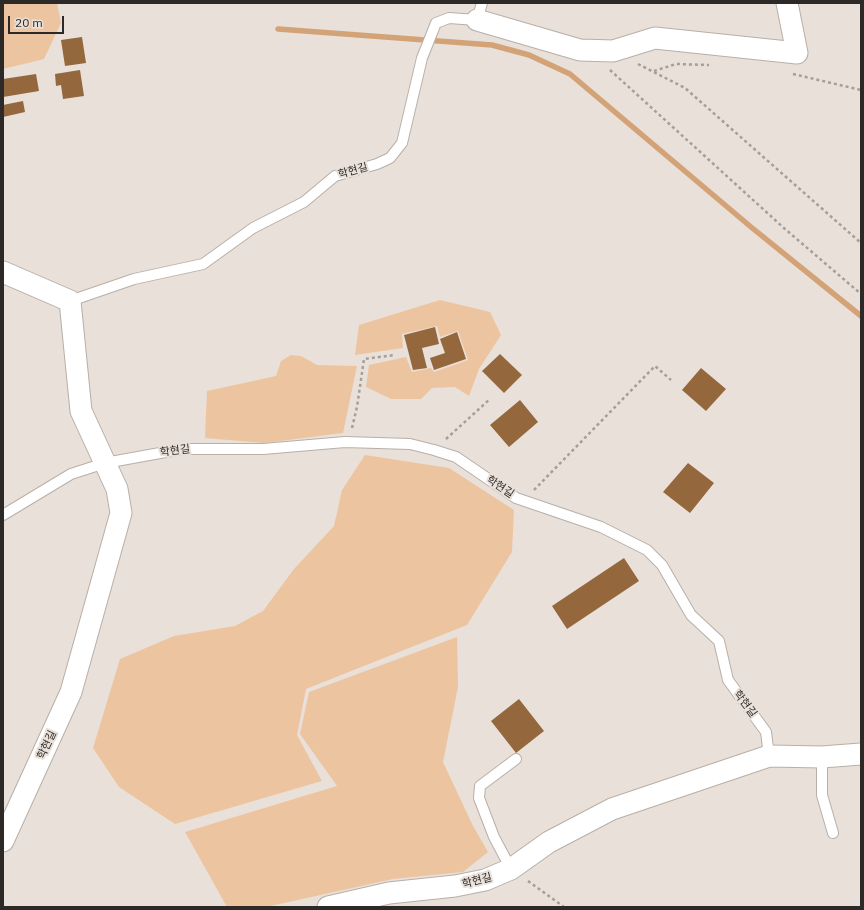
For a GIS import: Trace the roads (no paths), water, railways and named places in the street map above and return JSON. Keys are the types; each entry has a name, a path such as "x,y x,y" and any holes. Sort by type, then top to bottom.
{"street":[{"path":"479,12 580,50 613,51 655,38 797,53 786,3"},
{"path":"3,272 70,301"},
{"name":"학현길","path":"3,841 71,692 121,513 117,489 80,410 70,301"},
{"name":"학현길","path":"328,907 389,893 456,886 485,880 511,869 549,842 612,809 769,756 822,757 861,754"}],"lane":[{"name":"학현길","path":"70,301 134,279 203,264 253,228 304,202 335,176 377,164 390,158 402,143 422,58 436,23 449,18 479,12"},
{"name":"학현길","path":"3,515 71,474 105,463 182,449 263,449 349,442 410,444 434,450 456,457 516,498 578,518 622,536 647,550 662,566 691,615 719,642 728,680 766,732 769,756"},
{"path":"822,757 822,795 833,833"},
{"path":"511,869 494,837 479,798 480,786 516,759"}],"waterway":[{"path":"278,29 492,45 529,55 570,74 751,227 861,316"}]}
